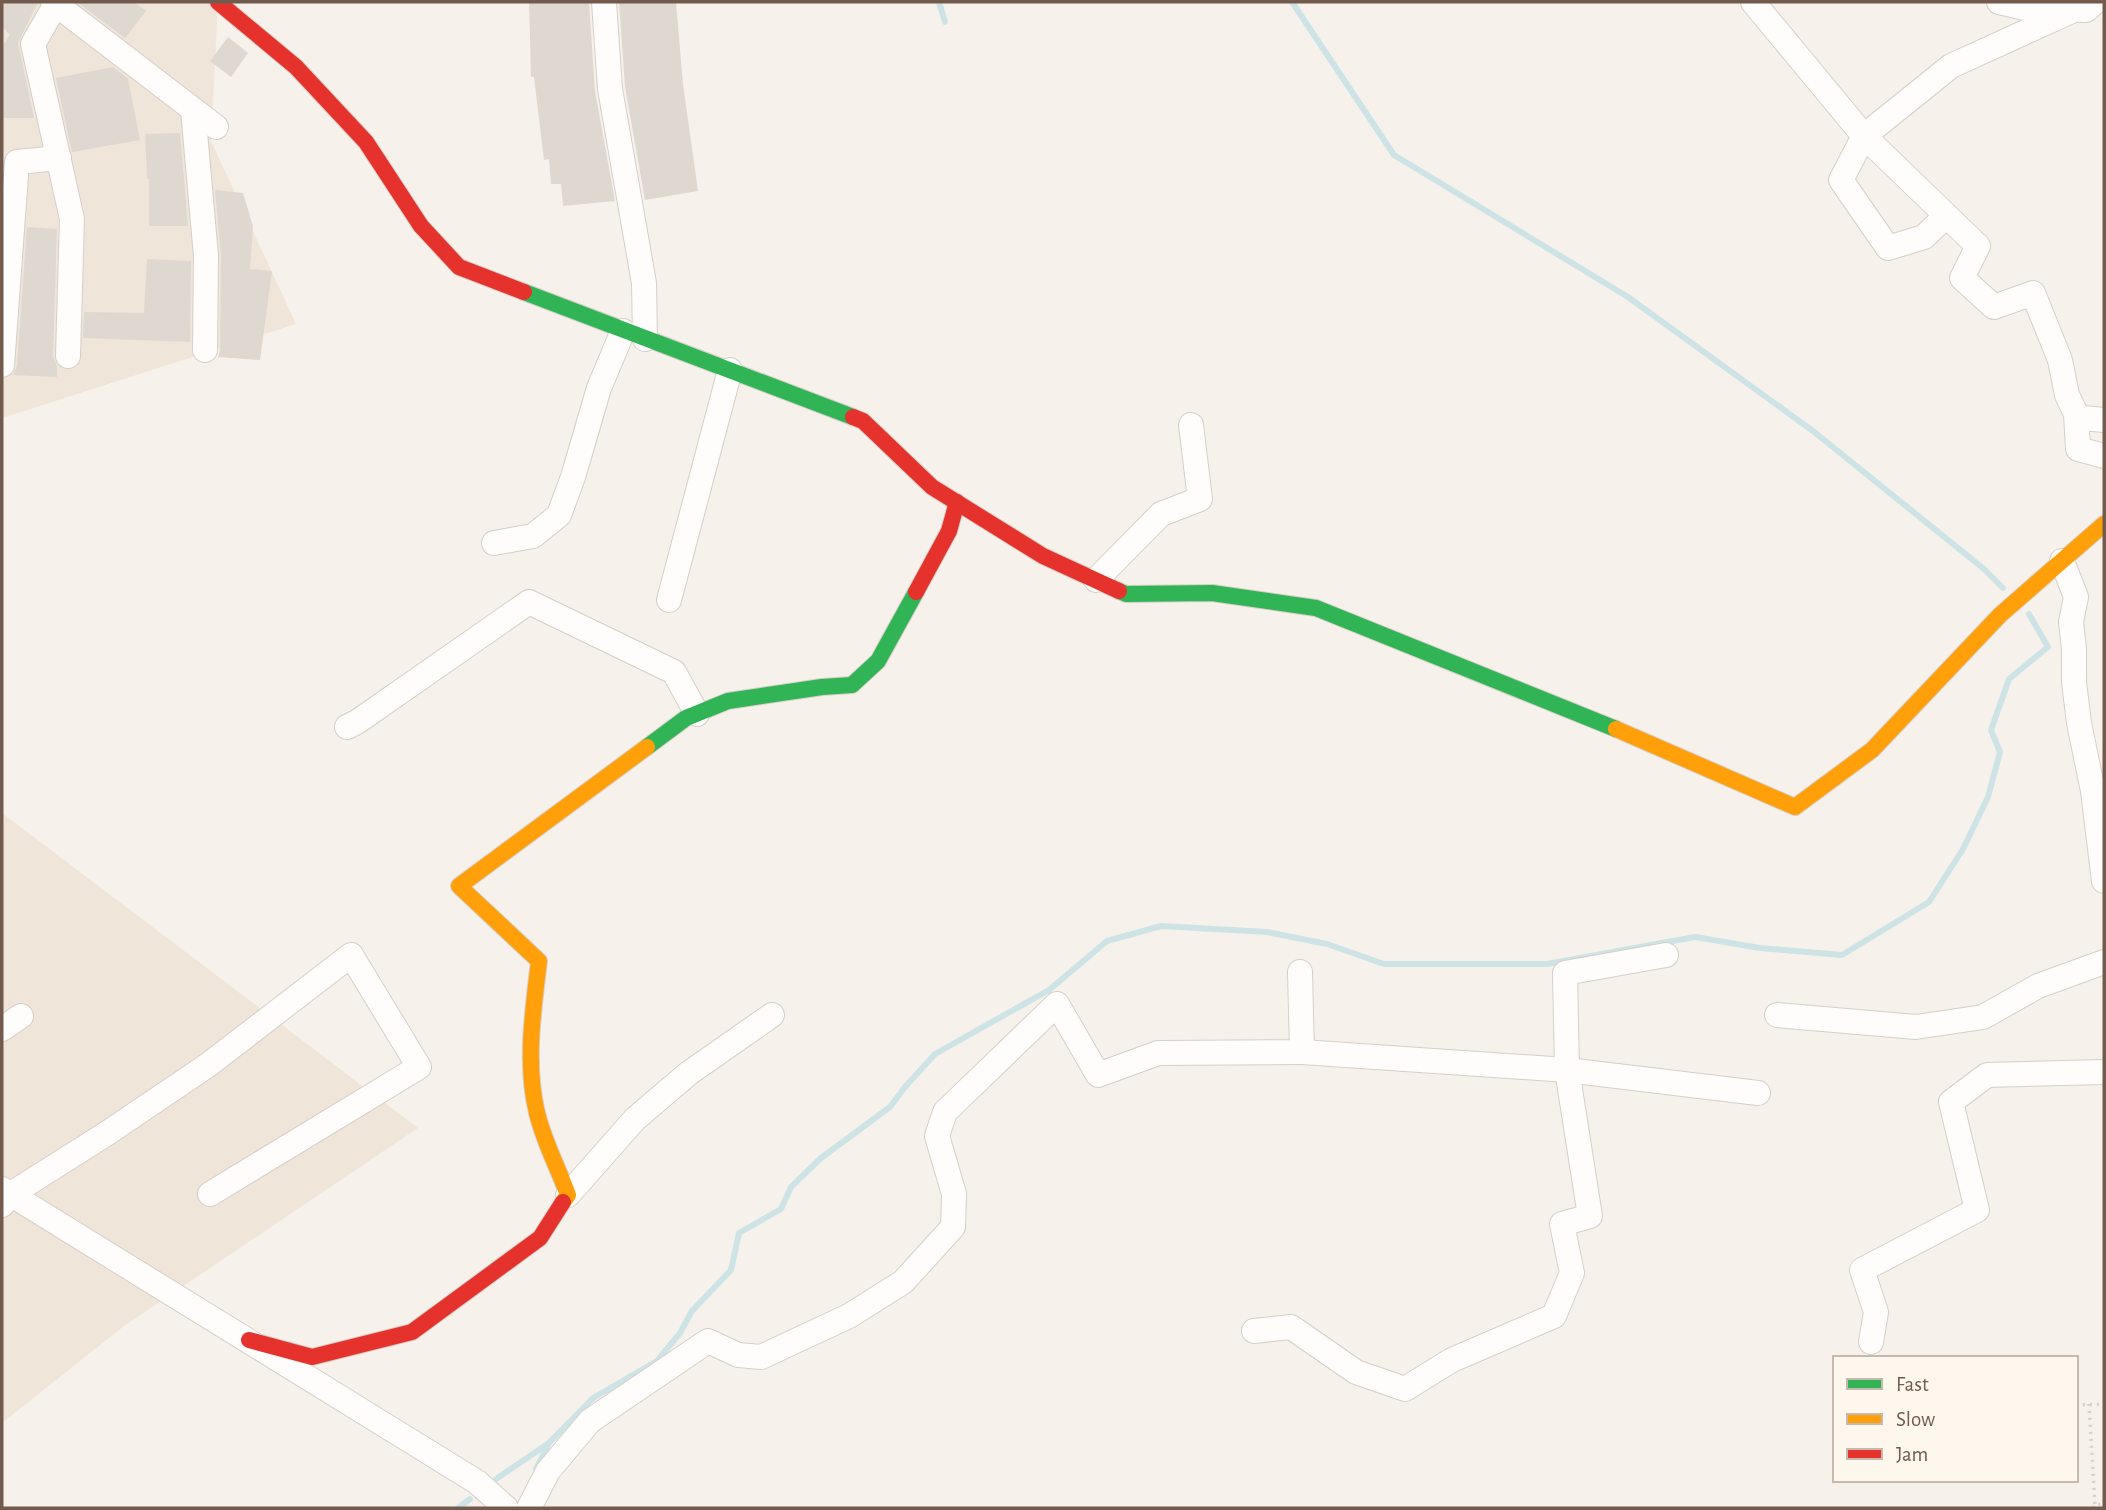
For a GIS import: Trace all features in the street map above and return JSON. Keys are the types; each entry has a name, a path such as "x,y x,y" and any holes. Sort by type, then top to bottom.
{"street":[{"path":"218,2 296,67 366,142 421,226 459,267 863,421 932,487 1043,555 1126,594 1212,593 1316,608 1667,750 1795,807 1872,750 2000,615 2104,524"},
{"path":"494,543 533,536 559,514 573,477 599,388 634,335 643,283 610,89 604,2"},
{"path":"1753,2 1864,136 1978,246 1962,278 1994,307 2032,293 2060,360 2067,395 2076,414 2078,449 2104,456"},
{"path":"1999,2 2025,8 2084,6"},
{"path":"68,356 72,219 33,44 55,3 216,127"},
{"path":"1946,216 1924,237 1888,248 1841,180 1864,136 1951,66 2084,6"},
{"path":"193,110 206,256 205,350"},
{"path":"2,365 17,162 59,158"},
{"path":"669,600 730,370"},
{"path":"1096,580 1161,514 1200,499 1191,425"},
{"path":"568,1195 536,1112 532,1018 539,961 459,886 686,718 728,701 852,685 878,661 949,531 957,502"},
{"path":"2062,561 2076,597 2071,622 2074,682 2079,723 2093,791 2104,881"},
{"path":"347,727 529,602 674,672 697,714"},
{"path":"210,1194 419,1067 352,954 208,1065 106,1134 5,1196 249,1340 477,1482 506,1508"},
{"path":"1255,1331 1291,1327 1356,1372 1405,1389 1452,1360 1554,1316 1572,1273 1562,1224 1590,1216 1567,1070 1565,973 1666,955"},
{"path":"1777,1015 1916,1027 1983,1017 2038,986 2104,962"},
{"path":"1300,971 1302,1052"},
{"path":"529,1508 548,1471 590,1421 708,1341 738,1355 761,1357 849,1316 903,1282 953,1227 954,1194 937,1136 945,1112 1057,1004 1098,1075 1158,1053 1302,1052 1567,1070 1758,1093"},
{"path":"249,1340 312,1357 412,1332 540,1238 568,1195 635,1119 689,1073 772,1016"},
{"path":"1871,1342 1876,1312 1862,1270 1977,1210 1951,1102 1987,1075 2104,1072"}],"path":[{"path":"2089,1404 2094,1507 2104,1504"},
{"path":"2078,1405 2104,1404"}],"shaded area":[{"path":"2,2 218,2 211,141 296,324 2,418"},
{"path":"2,813 418,1128 124,1326 2,1423"}],"building":[{"path":"2,2 38,2 18,43 34,118 2,118 2,47 10,35 2,26"},
{"path":"77,2 134,2 146,11 125,38"},
{"path":"589,2 595,91 615,201 563,206 561,184 551,184 549,159 544,160 534,77 531,77 529,3"},
{"path":"619,2 676,2 683,84 698,191 645,200 625,87"},
{"path":"228,37 248,53 231,77 210,61"},
{"path":"113,67 128,79 140,140 72,152 56,78"},
{"path":"180,133 188,226 149,226 145,134"},
{"path":"215,190 243,193 253,226 250,269 272,271 260,360 218,357 221,256"},
{"path":"27,227 57,229 53,356 57,377 13,375 17,366"},
{"path":"147,259 191,261 190,342 83,338 84,312 144,313"}],"waterway":[{"path":"939,2 945,22"},
{"path":"1292,2 1394,155 1628,297 1813,431 1984,569 2003,588"},
{"path":"496,1479 549,1443 593,1398 657,1361 680,1333 692,1311 731,1270 739,1233 781,1209 791,1187 821,1158 890,1107 935,1054 1049,990 1107,941 1161,926 1267,932 1327,944 1384,964 1547,964 1695,937 1760,948 1842,955 1929,902 1963,849 1988,797 2000,752 1991,730 2009,679 2048,647 2029,614"},
{"path":"536,1469 548,1445"},
{"path":"458,1508 470,1499"}],"traffic: fast":[{"path":"524,292 853,417"},
{"path":"1119,591 1126,594 1212,593 1316,608 1616,729"},
{"path":"647,747 686,718 728,701 852,685 878,661 916,592"}],"traffic: slow":[{"path":"1616,729 1795,807 1872,750 2000,615 2104,524"},
{"path":"563,1202 568,1195 540,1124 531,1076 531,1037 539,961 459,886 647,747"}],"traffic: jam":[{"path":"218,2 296,67 366,142 421,226 459,267 524,292"},
{"path":"853,417 863,421 932,487 1043,556 1119,591"},
{"path":"916,592 949,531 957,502"},
{"path":"249,1340 312,1357 412,1332 540,1238 563,1202"}]}
